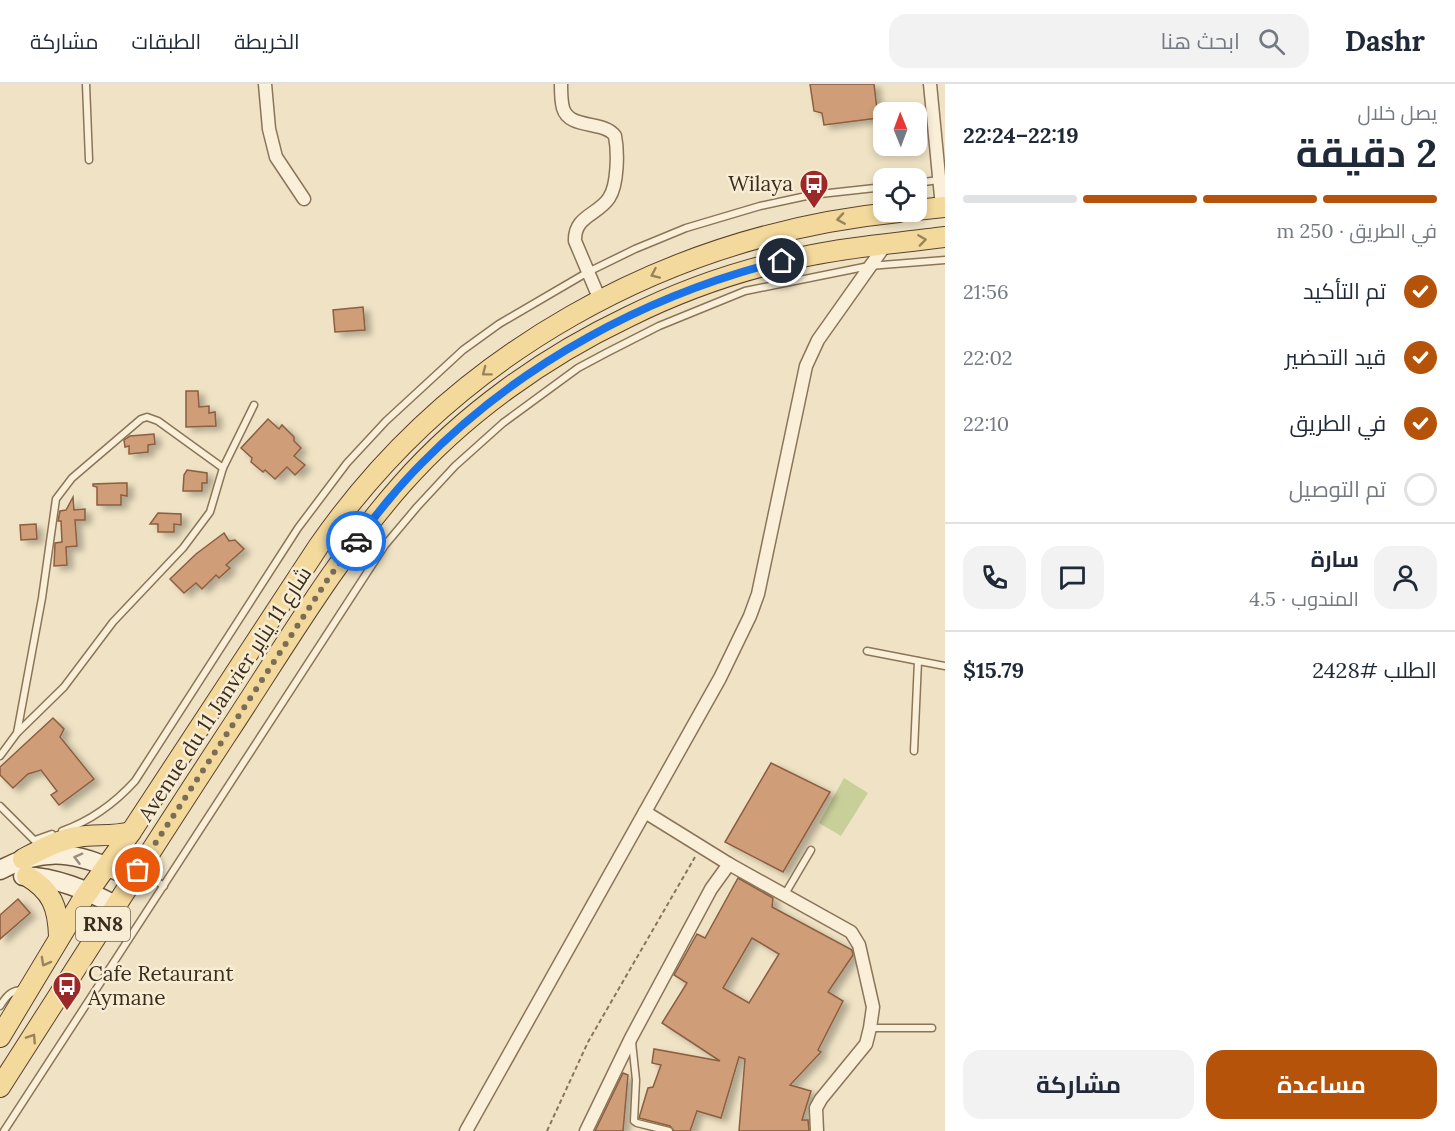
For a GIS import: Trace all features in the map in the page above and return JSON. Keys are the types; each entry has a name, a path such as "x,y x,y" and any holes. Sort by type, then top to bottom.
{"main road":[{"path":"927,209 944,207"},
{"name":"Avenue du 11 Janvier شارع 11 يناير","path":"0,1037 88,891 131,832 318,547 345,508 423,423 480,377 535,338 600,300 689,260 752,239 830,221 873,215"},
{"name":"Avenue du 11 Janvier شارع 11 يناير","path":"0,1087 135,874 350,549 415,470 478,412 532,371 583,340 630,315 677,295 728,276 782,261 842,250 945,237"},
{"path":"25,868 39,845 79,837 131,832"},
{"path":"0,878 25,868 42,854 54,853 77,857 135,874"},
{"path":"25,868 51,898 56,913 59,936"},
{"path":"0,870 25,868 88,891 115,905"}],"street":[{"path":"265,84 269,129 276,157 304,199"},
{"path":"561,84 563,109 568,116 576,121 609,130 615,136 616,141 613,191 604,205 579,223 575,230 575,241 600,300"},
{"path":"930,84 944,207"},
{"path":"466,1131 720,678 750,616 760,585 806,366 818,340 886,244"},
{"path":"645,812 729,864 855,936 873,1007 870,1028 866,1044 816,1108 817,1131"},
{"path":"586,1131 631,1038 711,889 729,864"}],"lane":[{"path":"86,84 89,160"},
{"path":"927,182 940,180"},
{"path":"0,806 39,845 77,826 112,803 135,780 298,528 348,463 386,421 463,350 541,298 588,272 686,228 760,206 811,195 873,188"},
{"path":"4,1131 385,545 455,466 495,430 578,368 659,326 745,291 869,266 945,260"},
{"path":"0,756 17,733 64,687 113,622 183,548 210,512 224,468 254,405"},
{"path":"17,733 48,563 54,509 59,493 72,478 141,419 147,417 158,421 224,468"},
{"path":"867,651 945,666"},
{"path":"914,751 918,661"},
{"path":"785,894 811,850"},
{"path":"135,874 164,886"},
{"path":"0,1006 12,991 29,990"},
{"path":"870,1028 932,1028"},
{"path":"631,1038 636,1080 634,1121 669,1131"}],"path":[{"path":"547,1131 588,1042 653,926 701,847"}],"green space":[{"path":"844,778 868,793 841,836 819,823"}],"building":[{"path":"810,84 874,84 876,102 873,102 873,119 824,125 822,113 814,111"},
{"path":"363,307 365,330 335,332 333,310"},
{"path":"186,391 198,391 199,407 209,406 209,413 215,412 216,426 186,427"},
{"path":"268,419 279,429 282,425 301,448 294,456 305,465 295,475 287,467 275,479 251,462 252,458 241,448"},
{"path":"154,434 155,444 148,445 148,452 129,454 129,446 125,447 124,440 130,436"},
{"path":"187,470 207,473 207,483 202,483 202,491 183,491 184,475"},
{"path":"127,483 127,496 121,495 121,505 97,505 97,487 93,484"},
{"path":"73,497 74,510 85,509 85,520 75,520 77,546 66,547 67,565 54,566 55,543 62,542 61,521 58,521 60,511 66,510"},
{"path":"158,513 181,514 181,525 174,524 174,532 158,532 158,524 150,524"},
{"path":"36,524 37,539 21,540 20,525"},
{"path":"224,533 229,541 235,540 244,549 226,565 230,568 219,578 216,575 202,589 196,583 184,593 170,579 196,554"},
{"path":"53,718 64,729 60,737 94,779 59,805 51,795 57,791 41,770 28,774 13,788 0,775 0,767"},
{"path":"771,763 830,792 783,872 725,842"},
{"path":"738,878 773,898 772,907 852,950 853,955 828,992 843,1001 818,1050 821,1052 790,1085 811,1091 802,1120 808,1120 809,1131 739,1131 745,1059 739,1057 721,1118 697,1111 690,1131 674,1131 670,1126 639,1118 648,1088 653,1087 661,1065 652,1063 654,1049 720,1061 662,1023 687,983 674,975 697,934 705,938","holes":["752,938 779,954 749,1003 723,988"]},
{"path":"18,899 30,913 0,939 0,915"},
{"path":"623,1073 628,1075 623,1131 595,1131"}],"way so far":[{"path":"138,870 328,579 356,541"}],"place":[{"name":"Wilaya","path":"814,210"},
{"name":"Cafe Retaurant Aymane","path":"67,1012"}],"route":[{"path":"356,541 404,482 441,444 498,396 539,367 606,327 654,304 728,276 782,261"}]}
